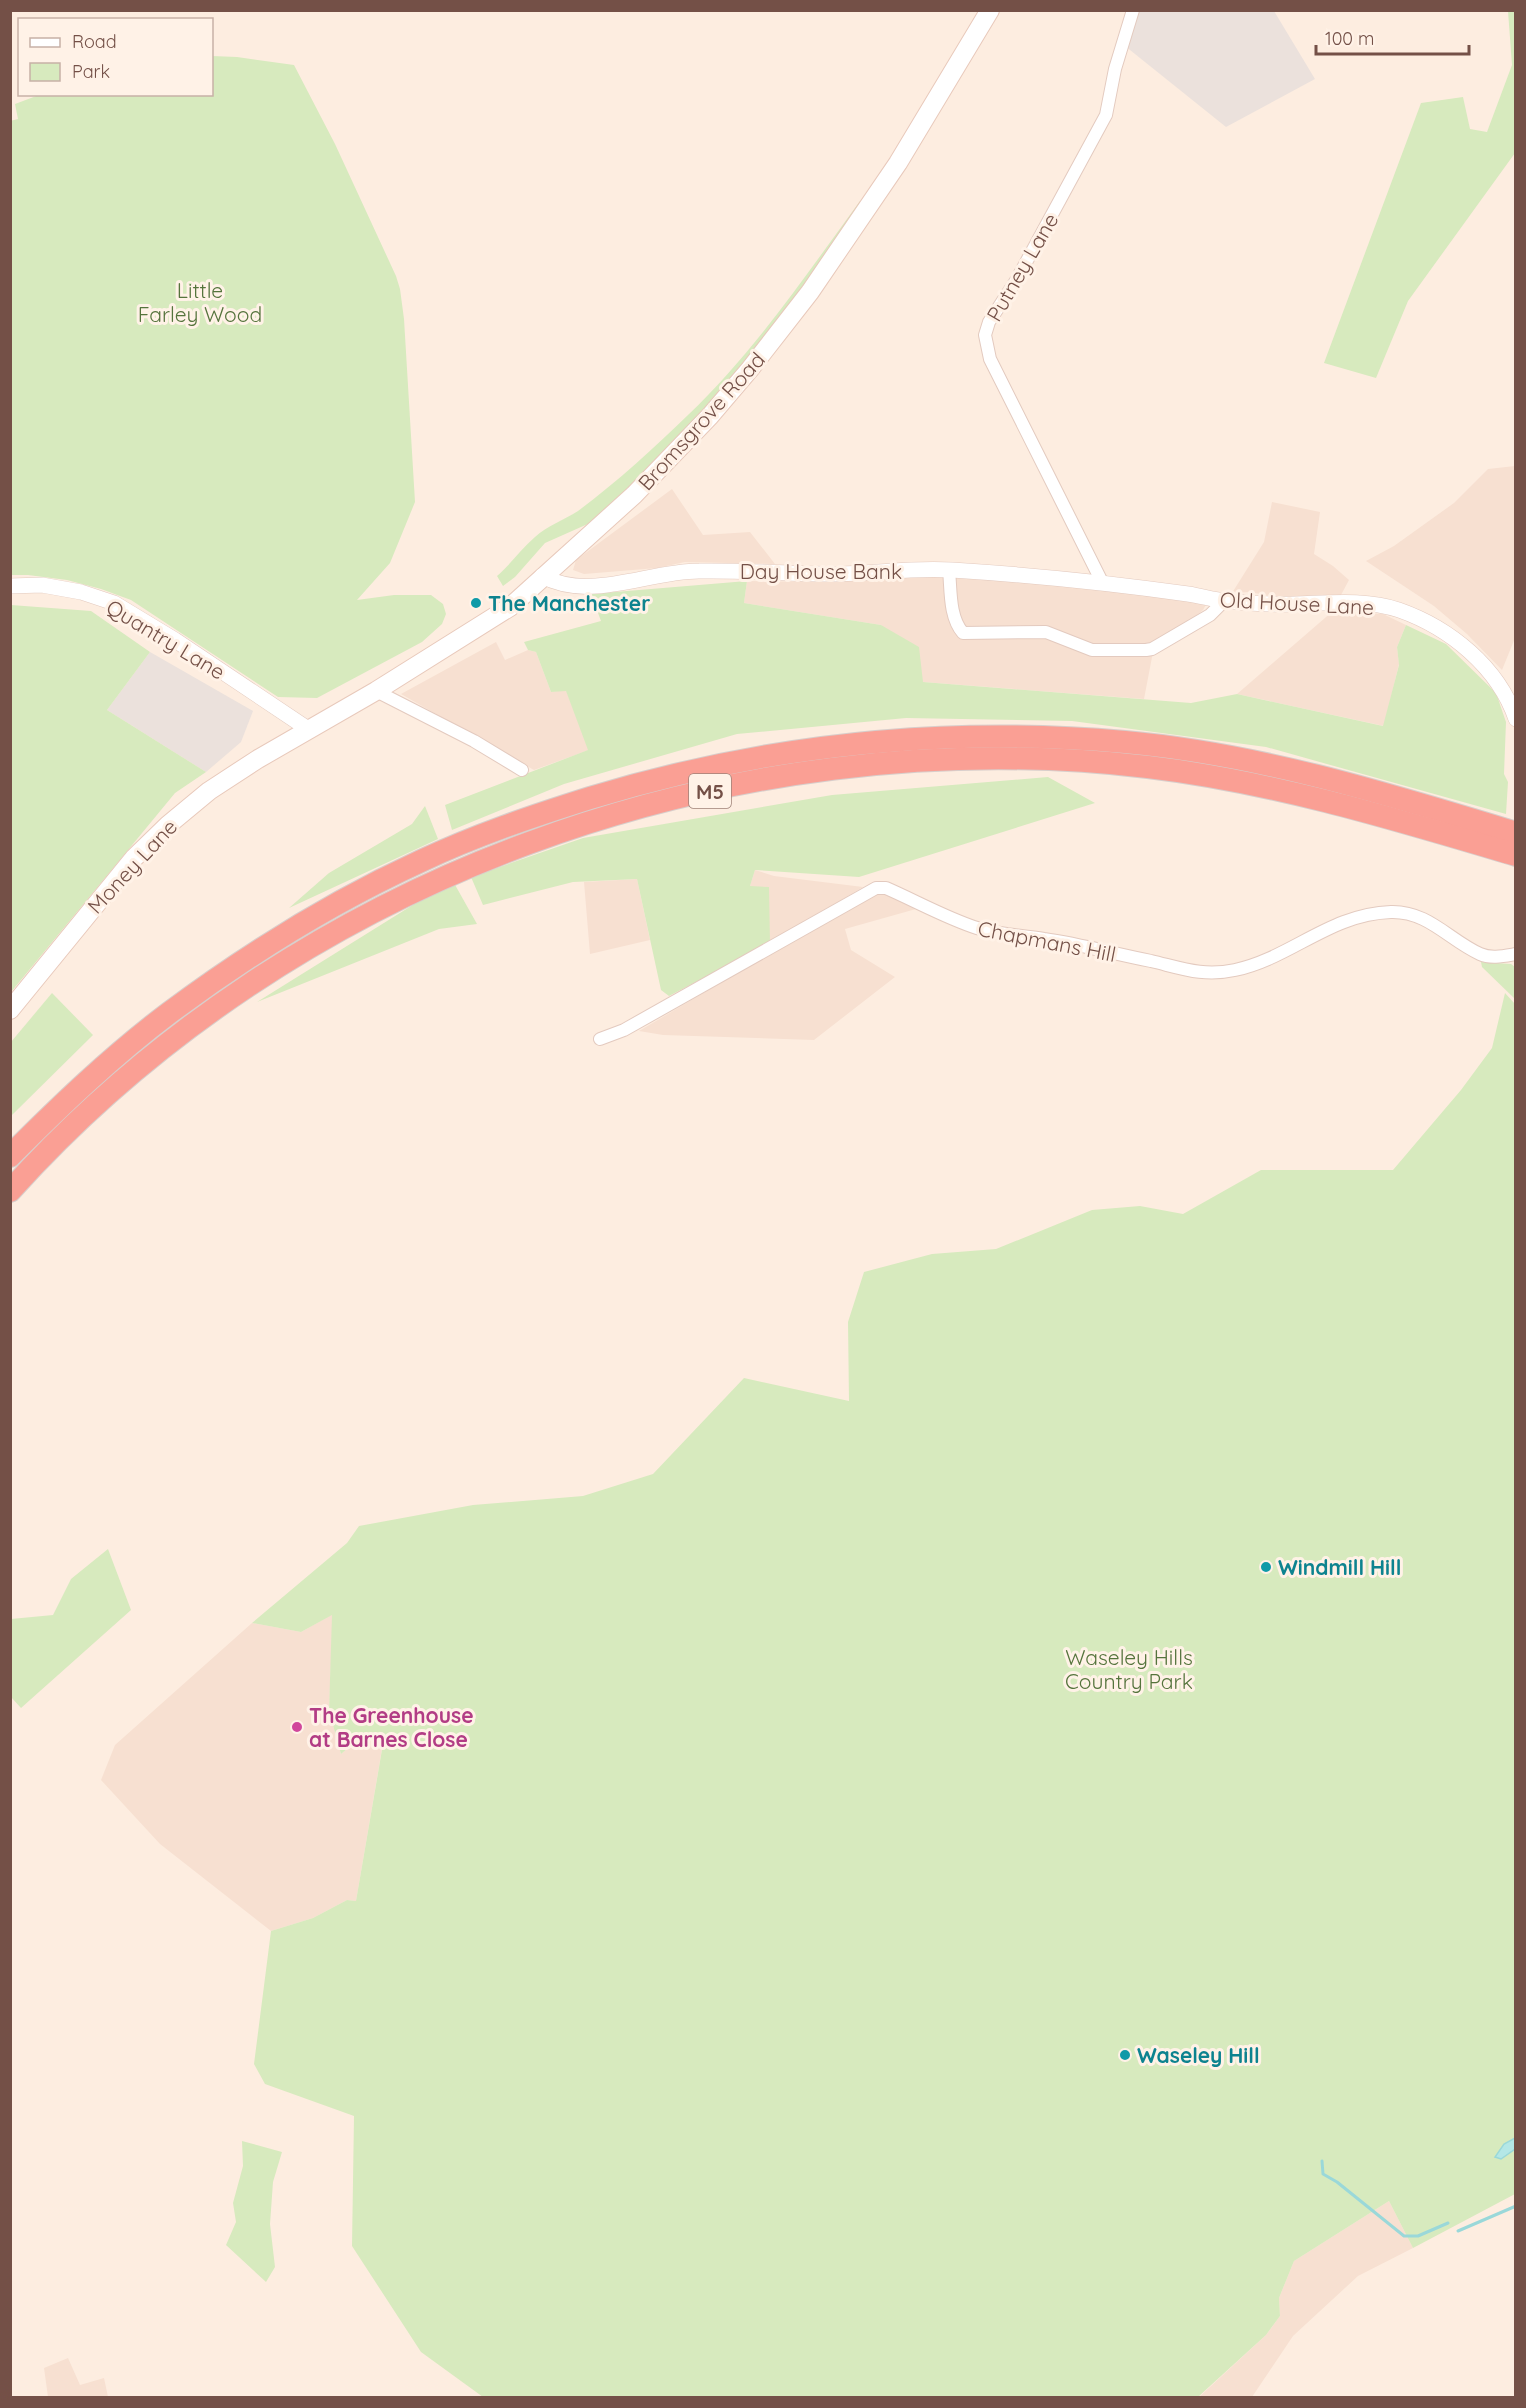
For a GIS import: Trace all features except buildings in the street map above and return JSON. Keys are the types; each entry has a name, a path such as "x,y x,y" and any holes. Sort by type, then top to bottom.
{"highway":[{"name":"M5","path":"10,1156 80,1089 169,1013 282,936 344,900 421,861 481,835 550,810 672,774 777,753 872,741 968,736 1034,736 1126,742 1226,755 1311,774 1515,833"},
{"name":"M5","path":"10,1191 89,1113 155,1054 225,1002 306,949 398,899 486,859 572,826 679,797 784,776 876,763 979,757 1078,761 1149,767 1269,786 1410,823 1515,855"}],"main road":[{"name":"Bromsgrove Road","path":"308,729 376,691 510,607 634,495 710,416 810,292 877,196 990,10"},
{"name":"Money Lane","path":"10,1011 134,858 168,825 209,791 308,729"}],"street":[{"name":"Putney Lane","path":"1103,584 995,369 985,335 989,322 1017,279 1106,115 1115,69 1133,10"},
{"name":"Day House Bank","path":"542,576 554,583 589,586 650,579 683,571 833,574 949,570 1103,584"},
{"path":"949,570 953,614 963,633 1046,632 1092,650 1152,649 1210,615 1224,601"},
{"name":"Old House Lane","path":"1103,584 1224,601 1293,604 1345,602 1397,610 1435,626 1464,646 1485,666 1503,691 1515,719"},
{"name":"Quantry Lane","path":"10,586 42,585 81,592 114,603 167,634 308,729"},
{"path":"376,691 474,741 522,770"},
{"name":"Chapmans Hill","path":"600,1039 624,1030 876,888 886,888 974,927 997,934 1044,939 1199,973 1236,970 1245,967 1272,957 1306,938 1350,919 1378,913 1395,912 1419,916 1481,955 1498,957 1515,954"}],"shaded area":[{"path":"1139,11 1274,11 1315,79 1226,127 1125,46"},
{"path":"1515,466 1515,638 1502,670 1467,634 1434,606 1366,561 1394,546 1454,503 1488,469"},
{"path":"672,489 703,535 750,532 775,564 685,562 657,568 584,574 573,570 576,560"},
{"path":"1272,502 1320,512 1314,554 1349,580 1341,595 1296,600 1249,592 1232,593 1264,542"},
{"path":"964,574 1207,603 1203,610 1153,652 1144,699 923,682 881,625 744,603 747,581 822,582"},
{"path":"1333,611 1383,614 1406,625 1397,647 1399,664 1384,726 1237,694"},
{"path":"496,642 505,660 528,650 536,652 551,692 566,690 589,750 534,770 401,694"},
{"path":"150,652 253,711 241,742 206,772 107,710"},
{"path":"755,870 774,876 863,887 770,943 750,886"},
{"path":"637,879 650,940 590,954 584,882"},
{"path":"883,892 916,909 845,929 851,950 895,977 814,1040 663,1035 639,1031 868,896"},
{"path":"333,1614 329,1711 341,1754 355,1742 357,1735 384,1737 356,1901 347,1900 313,1918 271,1931 160,1844 101,1780 115,1745 252,1623 301,1632"},
{"path":"1389,2201 1413,2248 1358,2276 1293,2336 1252,2397 1198,2398 1266,2335 1280,2316 1279,2298 1294,2261"},
{"path":"68,2358 80,2385 104,2378 108,2397 48,2397 44,2368"}],"green space":[{"path":"1508,11 1515,11 1515,153 1408,301 1376,378 1324,363 1421,103 1463,97 1470,129 1487,132 1512,65"},
{"name":"Little Farley Wood","path":"213,56 294,65 335,144 400,289 404,319 415,502 390,563 357,600 394,595 431,595 443,604 446,614 442,624 422,642 317,698 278,697 131,600 67,580 11,575 10,121 18,119 15,104 36,96 213,96"},
{"path":"860,201 864,204 746,365 599,519 545,543 515,577 503,586 497,576 530,542 540,533 578,511 607,488 662,440 712,391 757,339"},
{"path":"747,581 744,603 881,625 919,647 923,682 1191,703 1237,694 1383,726 1399,665 1397,647 1406,625 1446,644 1496,693 1506,722 1504,774 1508,782 1506,814 1266,747 1072,721 906,718 737,734 564,784 452,830 445,805 588,750 566,691 551,692 536,652 528,650 524,642 601,621 591,594"},
{"path":"11,605 91,611 150,652 107,710 206,772 175,793 11,992"},
{"path":"1048,777 1095,803 859,877 755,870 750,886 769,887 770,943 669,996 661,990 637,879 573,882 483,905 471,877 583,838 832,795"},
{"path":"425,806 438,839 289,908 329,873 412,824"},
{"path":"454,883 477,924 439,929 257,1002 416,903"},
{"path":"1481,962 1511,964 1515,967 1515,999 1482,967"},
{"path":"52,993 93,1035 11,1116 11,1042"},
{"name":"Waseley Hills Country Park","path":"1505,993 1515,1004 1515,2194 1413,2248 1389,2201 1294,2261 1279,2298 1280,2316 1266,2335 1198,2397 483,2397 421,2352 352,2246 354,2116 265,2084 254,2064 271,1931 313,1918 347,1900 356,1901 384,1738 357,1735 355,1742 341,1754 329,1711 332,1615 301,1632 252,1623 347,1543 359,1526 473,1505 583,1496 653,1474 744,1378 849,1401 848,1322 864,1272 932,1254 996,1249 1092,1210 1140,1206 1183,1214 1261,1170 1393,1170 1461,1090 1492,1048"},
{"path":"108,1549 131,1610 21,1708 11,1697 11,1619 53,1615 71,1579"},
{"path":"242,2141 282,2152 273,2182 270,2224 275,2267 266,2282 226,2245 236,2222 233,2203 243,2166"}],"water":[{"path":"1515,2138 1515,2149 1501,2159 1495,2157 1504,2144"}],"waterway":[{"path":"1322,2161 1323,2174 1337,2182 1404,2236 1418,2236 1448,2223"},
{"path":"1458,2231 1516,2206"}],"place":[{"name":"The Manchester","path":"476,603"},
{"name":"Windmill Hill","path":"1266,1567"},
{"name":"The Greenhouse at Barnes Close","path":"297,1727"},
{"name":"Waseley Hill","path":"1125,2055"}]}
